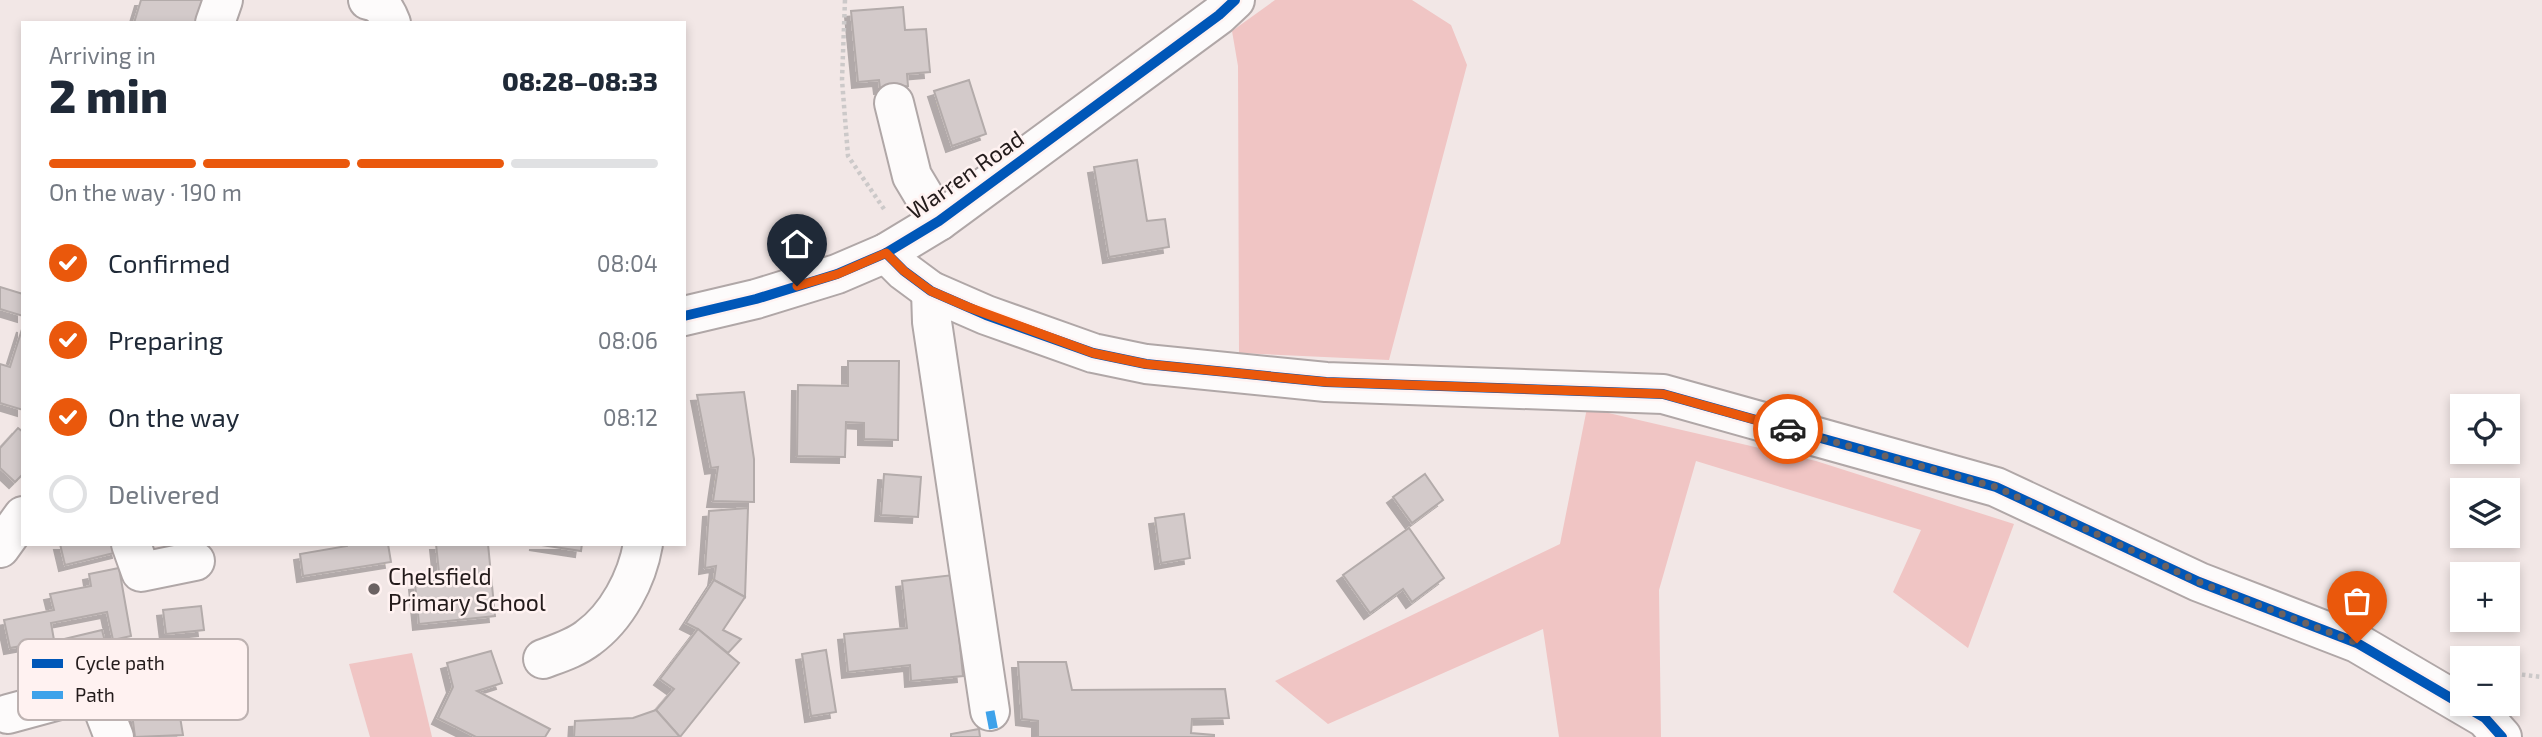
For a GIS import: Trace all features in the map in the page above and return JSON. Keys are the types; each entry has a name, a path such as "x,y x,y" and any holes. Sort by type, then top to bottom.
{"street":[{"path":"216,21 223,0"},
{"path":"368,0 385,9 390,21"},
{"name":"Warren Road","path":"686,316 756,299 838,274 896,247 939,221 1219,15 1235,0"},
{"path":"894,103 912,176 939,221"},
{"path":"896,247 904,271 931,291 986,315 1093,353 1146,364 1326,382 1663,394 1983,483 2199,582 2357,643 2486,718 2502,737"},
{"path":"931,291 932,322 990,711"},
{"path":"0,548 21,519"},
{"path":"132,546 141,572 195,561"},
{"path":"543,659 589,638 603,624 627,590 636,571 642,546"},
{"path":"107,720 114,737"}],"path":[{"path":"845,0 842,80 848,156 896,247"},
{"path":"2520,674 2542,677"}],"shaded area":[{"path":"1275,0 1412,0 1451,25 1467,65 1389,360 1239,353 1238,66 1232,31"},
{"path":"1587,408 1816,461 2014,524 1968,648 1893,592 1921,530 1696,461 1659,590 1661,737 1559,737 1543,629 1328,724 1275,681 1560,544"},
{"path":"412,653 432,737 370,737 349,664"}],"building":[{"path":"141,0 205,0 199,21 135,21"},
{"path":"903,7 905,30 926,29 930,72 907,74 908,86 880,88 879,80 858,82 851,11"},
{"path":"969,80 986,134 952,146 934,91"},
{"path":"1137,160 1147,221 1165,219 1169,247 1109,257 1094,167"},
{"path":"0,287 21,293 21,315 0,309"},
{"path":"21,332 21,409 0,403 0,364 10,367"},
{"path":"848,361 899,361 898,440 864,439 864,423 846,422 845,457 797,456 798,385 848,386"},
{"path":"744,392 754,459 754,502 713,501 718,467 711,468 697,395"},
{"path":"18,428 21,430 21,476 15,482 0,468 0,448"},
{"path":"884,474 921,477 918,517 881,515"},
{"path":"1425,474 1443,500 1412,523 1393,497"},
{"path":"748,508 745,597 714,580 716,566 705,568 709,511"},
{"path":"1184,514 1190,558 1161,563 1155,518"},
{"path":"1409,528 1444,578 1412,602 1403,589 1370,613 1343,575"},
{"path":"60,546 116,546 118,552 65,565"},
{"path":"347,546 388,546 391,562 303,576 300,554"},
{"path":"436,546 488,546 495,616 419,624 415,584 440,582"},
{"path":"548,546 582,546 581,551"},
{"path":"119,568 131,636 113,639 107,612 51,623 54,639 18,639 18,647 10,648 4,620 54,610 50,594 91,586 89,574"},
{"path":"953,575 963,676 911,681 910,665 848,672 844,634 907,628 902,581"},
{"path":"714,580 745,597 723,630 741,639 728,653 686,623"},
{"path":"201,606 204,630 166,634 163,610"},
{"path":"698,629 739,663 680,737 656,710 674,689 660,679"},
{"path":"102,630 104,639 64,639"},
{"path":"826,650 836,712 811,716 802,654"},
{"path":"491,651 502,683 477,691 550,729 545,737 476,737 438,718 453,687 447,663"},
{"path":"1018,662 1066,662 1072,690 1225,689 1229,718 1192,719 1191,733 1214,737 1038,737 1038,721 1022,719"},
{"path":"656,710 680,737 574,737 575,721 633,718"},
{"path":"133,720 181,720 183,735 135,737"},
{"path":"979,729 980,737 951,737 951,734"}],"marked path":[{"path":"990,711 995,737"}],"cycle path":[{"path":"686,316 756,299 837,274 886,253 939,221 1219,15 1235,0"},
{"path":"886,253 904,271 931,291 986,315 1093,353 1146,364 1326,382 1663,394 1996,487 2199,582 2357,643 2485,718 2502,737"}],"way so far":[{"path":"1788,429 1996,487 2199,582 2357,643"}],"place":[{"name":"Chelsfield Primary School","path":"374,589"}],"route":[{"path":"797,286 838,274 886,253 904,271 931,291 986,315 1093,353 1146,364 1326,382 1663,394 1788,429"}]}
